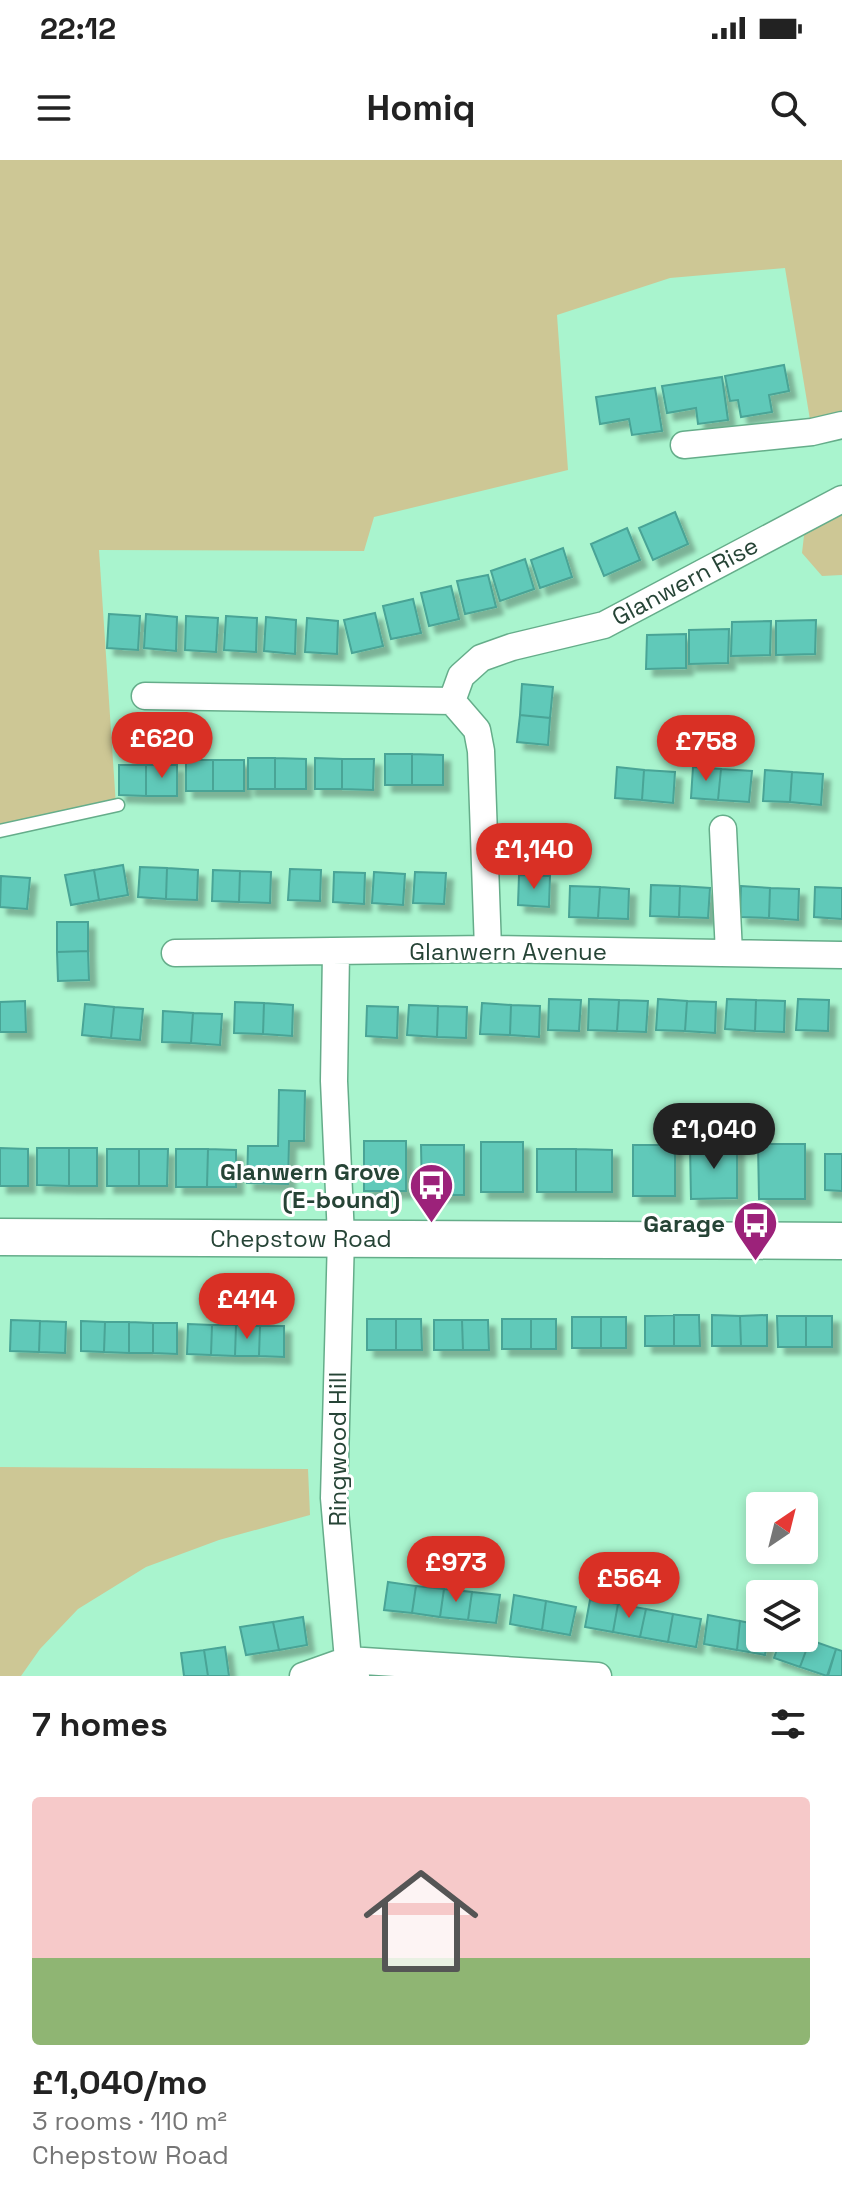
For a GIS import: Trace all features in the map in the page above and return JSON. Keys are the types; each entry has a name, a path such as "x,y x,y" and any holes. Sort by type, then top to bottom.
{"main road":[{"name":"Chepstow Road","path":"0,1237 842,1241"}],"street":[{"path":"684,445 812,432 842,425"},
{"name":"Glanwern Rise","path":"452,701 461,676 481,658 512,647 604,625 842,499"},
{"path":"145,696 452,701 477,730 481,751 488,949"},
{"path":"723,829 729,953"},
{"name":"Glanwern Avenue","path":"175,953 488,949 842,955"},
{"name":"Ringwood Hill","path":"336,952 334,1081 341,1237 334,1498 352,1668"},
{"path":"303,1676 352,1668 598,1676"}],"lane":[{"path":"0,831 118,805"}],"shaded area":[{"path":"0,160 842,160 842,425 812,432 785,268 670,278 557,315 568,470 374,517 364,551 99,550 116,806 0,832"},
{"path":"842,499 842,575 822,576 802,553 806,518"},
{"path":"0,1467 308,1469 310,1515 219,1540 146,1567 78,1609 40,1649 21,1676 0,1676"}],"building":[{"path":"784,365 789,391 769,395 772,412 741,417 738,400 730,401 725,376"},
{"path":"722,377 728,420 698,424 696,408 667,413 662,386"},
{"path":"655,388 662,431 632,435 629,419 600,424 596,397"},
{"path":"675,512 688,544 653,560 639,528"},
{"path":"627,528 640,560 604,576 591,544"},
{"path":"563,548 572,577 540,588 531,560"},
{"path":"525,559 534,589 500,601 491,571"},
{"path":"488,575 496,607 465,614 457,581"},
{"path":"451,586 459,619 429,626 421,593"},
{"path":"413,599 421,633 391,639 383,606"},
{"path":"375,613 383,646 352,653 344,620"},
{"path":"109,614 140,616 138,650 107,648"},
{"path":"146,614 177,617 176,651 144,648"},
{"path":"186,616 218,618 216,652 185,650"},
{"path":"226,616 257,618 256,652 224,650"},
{"path":"266,617 296,620 295,654 264,651"},
{"path":"307,618 338,621 337,654 305,652"},
{"path":"816,620 815,654 776,655 776,621"},
{"path":"771,621 770,655 731,656 732,622"},
{"path":"729,629 728,663 689,664 689,630"},
{"path":"686,634 686,668 646,669 647,635"},
{"path":"522,684 553,687 550,718 520,715"},
{"path":"520,715 550,718 548,745 517,742"},
{"path":"385,754 412,754 412,785 385,785"},
{"path":"412,754 443,755 443,785 412,785"},
{"path":"248,758 275,758 275,789 248,789"},
{"path":"275,758 306,759 306,789 275,789"},
{"path":"315,758 342,759 342,789 315,789"},
{"path":"342,759 374,759 373,790 342,789"},
{"path":"186,760 213,760 213,791 186,791"},
{"path":"213,760 244,760 244,791 213,791"},
{"path":"119,765 146,765 146,796 119,795"},
{"path":"146,765 177,765 177,796 146,796"},
{"path":"617,767 644,770 642,800 615,798"},
{"path":"693,767 721,769 718,800 691,798"},
{"path":"721,769 752,771 749,802 718,800"},
{"path":"644,770 675,772 673,803 642,800"},
{"path":"765,770 792,772 790,802 763,801"},
{"path":"792,772 823,774 821,805 790,802"},
{"path":"123,865 128,895 99,900 94,870"},
{"path":"140,867 167,868 166,899 138,897"},
{"path":"167,868 198,870 197,900 166,899"},
{"path":"290,869 321,870 320,901 288,900"},
{"path":"94,870 99,900 71,905 65,875"},
{"path":"213,870 240,871 239,902 212,901"},
{"path":"240,871 271,872 270,903 239,902"},
{"path":"334,872 365,873 364,904 333,902"},
{"path":"374,872 405,874 403,905 372,903"},
{"path":"415,872 446,873 444,904 413,903"},
{"path":"519,875 550,876 549,907 518,905"},
{"path":"1,876 30,878 27,909 0,907"},
{"path":"651,885 680,886 679,917 650,916"},
{"path":"570,886 600,887 598,918 569,917"},
{"path":"680,886 710,888 708,918 679,917"},
{"path":"741,886 770,888 769,918 740,917"},
{"path":"600,887 629,889 628,919 598,918"},
{"path":"815,887 842,888 842,919 814,917"},
{"path":"770,888 799,889 798,920 769,918"},
{"path":"57,922 88,922 88,951 57,952"},
{"path":"88,951 89,980 58,981 57,952"},
{"path":"549,999 581,1000 579,1031 548,1030"},
{"path":"589,999 619,1000 617,1031 588,1030"},
{"path":"658,999 687,1001 685,1031 656,1030"},
{"path":"727,999 756,1000 755,1031 725,1029"},
{"path":"798,999 829,1000 828,1031 796,1030"},
{"path":"619,1000 648,1001 646,1032 617,1031"},
{"path":"756,1000 785,1001 784,1032 755,1031"},
{"path":"25,1001 26,1032 0,1032 0,1002"},
{"path":"687,1001 716,1002 715,1033 685,1031"},
{"path":"235,1002 264,1003 263,1034 234,1033"},
{"path":"264,1003 293,1005 292,1036 263,1034"},
{"path":"482,1003 511,1005 510,1035 480,1034"},
{"path":"85,1004 114,1007 111,1038 82,1035"},
{"path":"409,1005 438,1006 437,1037 407,1035"},
{"path":"511,1005 540,1006 539,1037 510,1035"},
{"path":"367,1006 398,1007 397,1038 366,1036"},
{"path":"438,1006 467,1007 466,1038 437,1037"},
{"path":"114,1007 143,1009 140,1040 111,1038"},
{"path":"163,1011 193,1013 191,1043 162,1042"},
{"path":"193,1013 222,1014 220,1045 191,1043"},
{"path":"279,1090 305,1091 304,1141 289,1141 288,1184 247,1183 248,1146 278,1146"},
{"path":"364,1141 406,1141 406,1191 364,1191"},
{"path":"481,1142 523,1142 523,1192 481,1192"},
{"path":"737,1143 737,1198 691,1199 690,1144"},
{"path":"758,1144 805,1144 805,1199 759,1199"},
{"path":"421,1145 464,1145 464,1195 422,1195"},
{"path":"633,1145 675,1145 675,1196 633,1196"},
{"path":"0,1148 28,1149 28,1186 0,1186"},
{"path":"37,1148 69,1148 69,1186 37,1185"},
{"path":"69,1148 97,1148 97,1186 69,1186"},
{"path":"107,1149 139,1149 139,1186 107,1186"},
{"path":"139,1149 168,1149 167,1186 139,1186"},
{"path":"176,1149 208,1149 207,1187 176,1187"},
{"path":"208,1149 236,1150 236,1187 207,1187"},
{"path":"537,1149 576,1149 576,1192 537,1192"},
{"path":"576,1149 612,1150 612,1192 576,1192"},
{"path":"825,1154 842,1154 842,1191 825,1190"},
{"path":"674,1315 674,1346 645,1346 645,1316"},
{"path":"674,1315 699,1315 700,1346 674,1346"},
{"path":"712,1315 740,1316 741,1346 712,1346"},
{"path":"767,1315 767,1346 741,1346 740,1316"},
{"path":"777,1316 806,1316 806,1347 778,1347"},
{"path":"806,1316 832,1316 832,1347 806,1347"},
{"path":"572,1317 601,1317 601,1348 572,1348"},
{"path":"601,1317 626,1317 626,1348 601,1348"},
{"path":"367,1319 396,1319 396,1350 367,1350"},
{"path":"396,1319 421,1319 422,1350 396,1350"},
{"path":"502,1319 531,1319 531,1349 502,1349"},
{"path":"531,1319 556,1319 556,1349 531,1349"},
{"path":"11,1320 40,1321 39,1352 10,1351"},
{"path":"434,1320 462,1320 463,1350 434,1350"},
{"path":"462,1320 488,1320 489,1350 463,1350"},
{"path":"40,1321 66,1322 65,1353 39,1352"},
{"path":"81,1321 105,1322 104,1352 81,1351"},
{"path":"105,1322 129,1322 129,1353 104,1352"},
{"path":"129,1322 153,1323 153,1353 129,1353"},
{"path":"153,1323 177,1323 177,1354 153,1353"},
{"path":"188,1324 212,1325 211,1355 187,1354"},
{"path":"212,1325 236,1325 235,1356 211,1355"},
{"path":"236,1325 260,1326 259,1356 235,1356"},
{"path":"260,1326 284,1326 284,1357 259,1356"},
{"path":"388,1582 416,1586 412,1613 384,1610"},
{"path":"416,1586 444,1589 440,1617 412,1613"},
{"path":"444,1589 472,1592 468,1620 440,1617"},
{"path":"472,1592 500,1595 496,1623 468,1620"},
{"path":"514,1595 546,1601 542,1630 510,1624"},
{"path":"590,1600 618,1604 613,1632 585,1627"},
{"path":"546,1601 576,1607 570,1635 542,1630"},
{"path":"618,1604 646,1609 640,1637 613,1632"},
{"path":"646,1609 673,1614 668,1642 640,1637"},
{"path":"673,1614 701,1619 696,1647 668,1642"},
{"path":"708,1615 740,1621 737,1650 704,1644"},
{"path":"303,1617 307,1645 279,1650 273,1622"},
{"path":"740,1621 746,1622 746,1652 737,1650"},
{"path":"273,1622 279,1650 246,1655 240,1627"},
{"path":"818,1643 836,1649 827,1676 800,1667 806,1652 818,1652"},
{"path":"225,1647 229,1676 208,1676 204,1650"},
{"path":"836,1649 842,1651 842,1676 828,1676"},
{"path":"204,1650 208,1676 184,1676 181,1653"},
{"path":"776,1652 806,1652 800,1667 774,1658"}],"place":[{"name":"Glanwern Grove (E-bound)","path":"431,1224"},
{"name":"Garage","path":"756,1262"}]}
